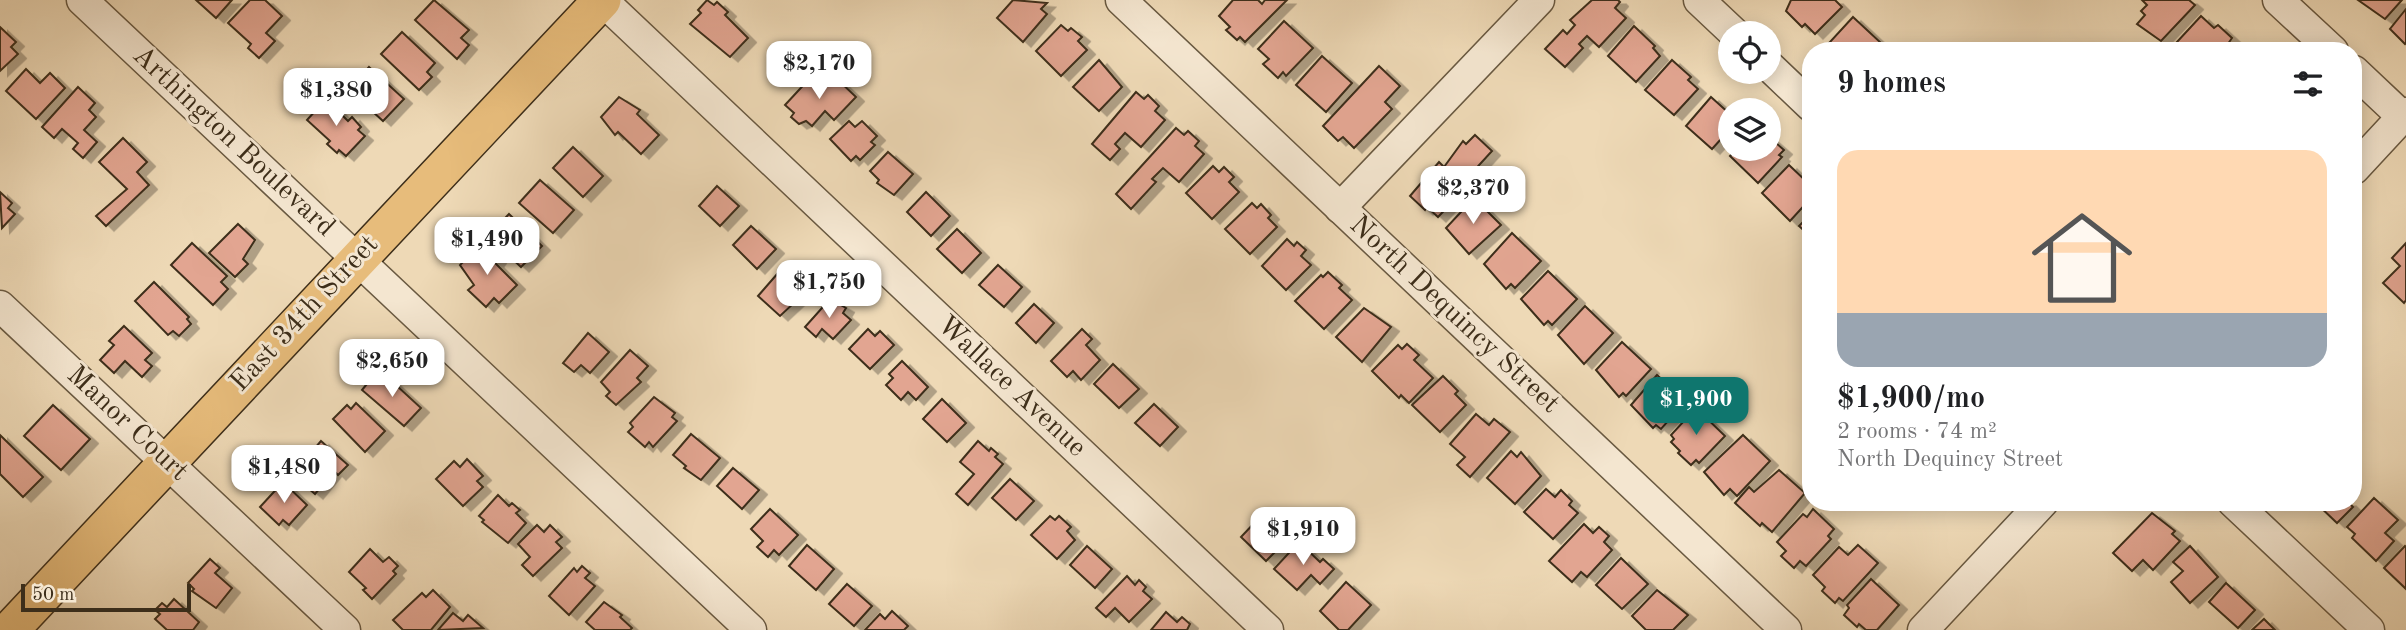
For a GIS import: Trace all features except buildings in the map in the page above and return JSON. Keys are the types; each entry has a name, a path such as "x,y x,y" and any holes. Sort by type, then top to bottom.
{"main road":[{"name":"East 34th Street","path":"10,630 602,0"}],"street":[{"name":"Arthington Boulevard","path":"82,0 751,630"},
{"name":"Wallace Avenue","path":"602,0 1268,630"},
{"name":"North Dequincy Street","path":"1121,0 1786,630"},
{"path":"1340,208 1539,0"},
{"path":"1699,0 1721,21"},
{"path":"2278,0 2323,42"},
{"path":"1781,77 1802,97"},
{"path":"2362,78 2405,116 2362,161"},
{"name":"Manor Court","path":"0,306 345,630"},
{"path":"1923,630 2035,511"},
{"path":"2244,511 2370,630"}]}
